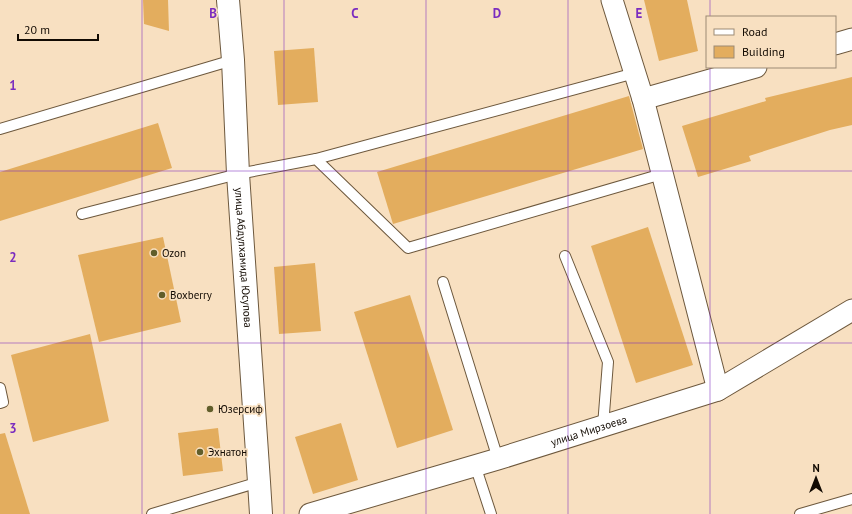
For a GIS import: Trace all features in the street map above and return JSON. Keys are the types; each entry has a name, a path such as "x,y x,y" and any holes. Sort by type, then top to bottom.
{"street":[{"name":"улица Абдулхамида Юсупова","path":"228,0 260,514"},
{"path":"612,0 643,100 718,390"},
{"path":"836,44 852,39"},
{"path":"643,100 753,68"},
{"name":"улица Мирзоева","path":"310,514 498,459 718,390 852,310"}],"lane":[{"path":"0,129 232,60"},
{"path":"82,214 238,174 316,159 635,73"},
{"path":"316,159 408,248 662,174"},
{"path":"565,256 608,362 603,426"},
{"path":"443,282 498,459"},
{"path":"0,388 3,402 0,403"},
{"path":"475,465 491,514"},
{"path":"152,514 259,482"},
{"path":"800,514 852,499"}],"building":[{"path":"143,0 168,0 169,31 144,24"},
{"path":"644,0 687,0 698,51 659,61"},
{"path":"314,48 318,102 278,105 274,51"},
{"path":"852,77 852,125 830,130 749,156 751,161 698,177 682,126 766,101 765,98"},
{"path":"629,96 643,149 393,224 377,172"},
{"path":"158,123 172,168 0,221 0,172"},
{"path":"648,227 693,365 636,383 591,246"},
{"path":"163,237 181,322 99,342 78,255"},
{"path":"315,263 321,331 279,334 274,267"},
{"path":"410,295 453,430 397,448 354,312"},
{"path":"90,334 109,421 33,442 11,355"},
{"path":"341,423 358,480 313,494 295,437"},
{"name":"Эхнатон","path":"218,428 223,471 183,476 178,433"},
{"path":"5,433 30,514 0,514 0,434"}],"place":[{"name":"Ozon","path":"154,253"},
{"name":"Boxberry","path":"162,295"},
{"name":"Юзерсиф","path":"210,409"},
{"name":"Эхнатон","path":"200,452"}]}
